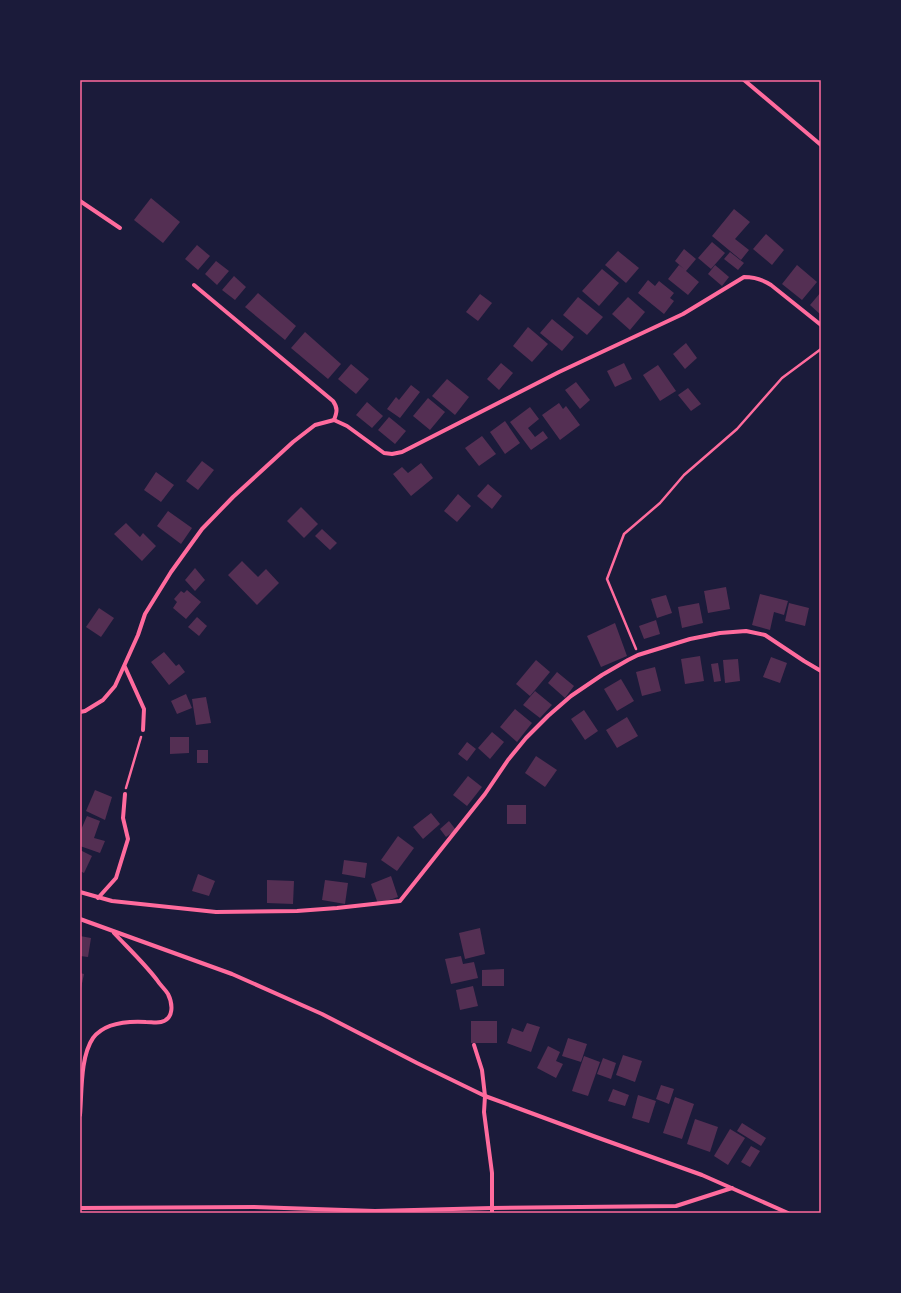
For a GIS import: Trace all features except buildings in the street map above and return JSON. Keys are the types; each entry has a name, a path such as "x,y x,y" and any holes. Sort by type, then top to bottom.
{"street":[{"path":"744,80 821,146"},
{"path":"80,201 120,228"},
{"path":"80,712 85,711 103,700 115,686 138,635 145,614 171,572 202,529 293,442 315,425 334,420 347,426 384,453 392,454 402,452 559,372 683,314 744,278 753,277 762,279 821,325"},
{"path":"194,285 333,401 337,412 334,420"},
{"path":"80,892 112,901 216,912 337,908 400,901 485,794 508,760 526,738 571,696 602,674 638,655 690,639 720,633 746,631 765,635 821,671"},
{"path":"124,667 144,709 143,730"},
{"path":"98,898 116,878 128,839 123,818 125,794"},
{"path":"80,919 239,977 322,1014 485,1096 702,1175 788,1213"},
{"path":"80,1116 85,1061 89,1045 94,1037 116,1023 131,1021 160,1022 166,1020 171,1014 171,1005 168,994 152,974 112,931"},
{"path":"474,1045 482,1070 485,1096 484,1112 492,1173 492,1213"},
{"path":"80,1208 254,1207 375,1211 676,1206 733,1188"}],"path":[{"path":"638,655 608,579 624,534 660,503 684,475 737,429 782,378 821,349"},
{"path":"125,794 143,730"}]}
